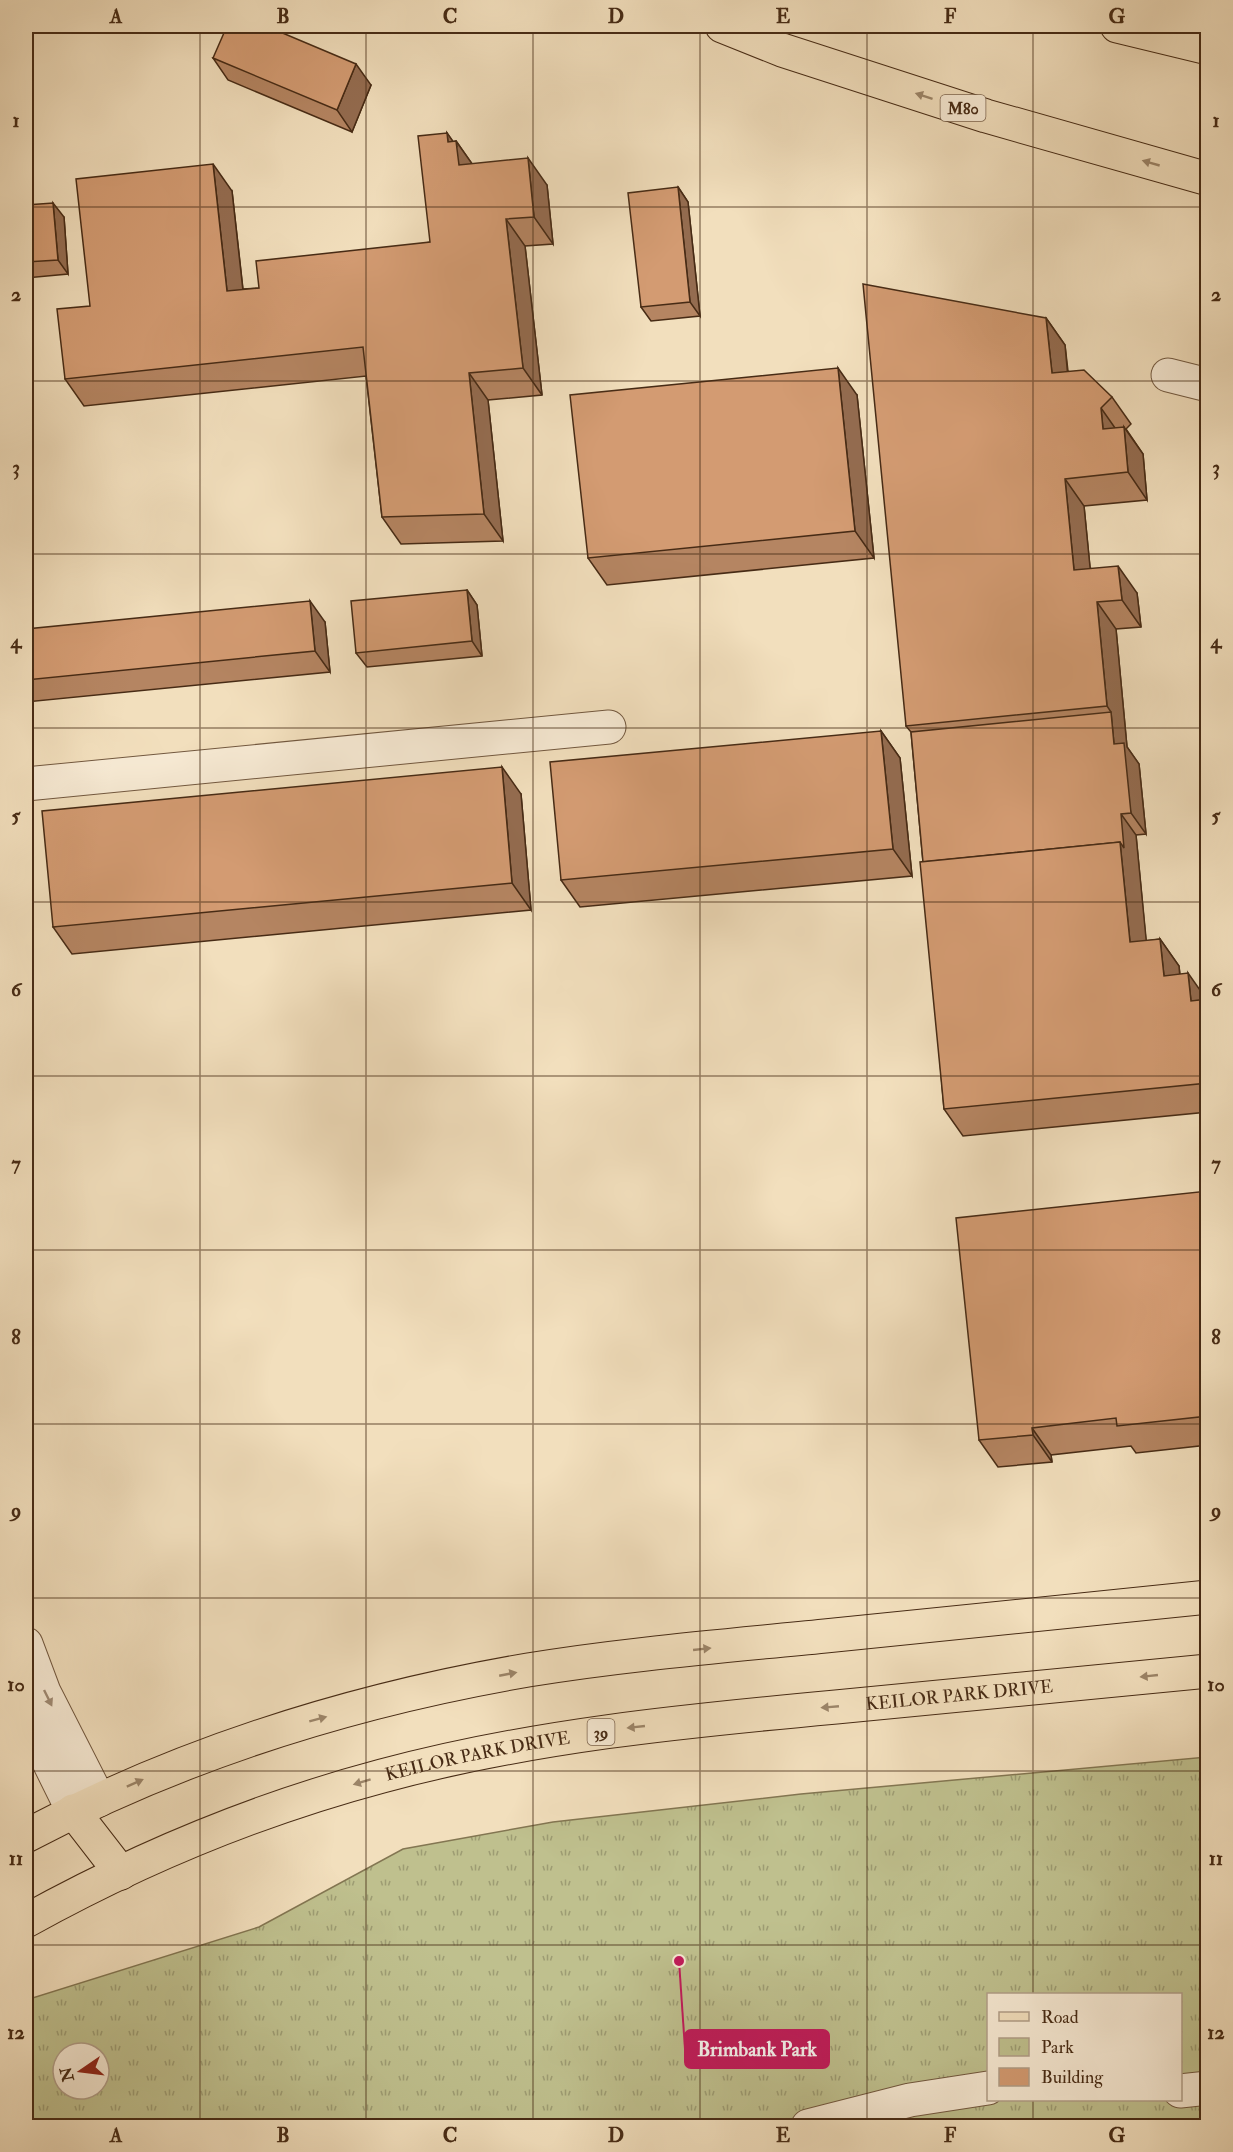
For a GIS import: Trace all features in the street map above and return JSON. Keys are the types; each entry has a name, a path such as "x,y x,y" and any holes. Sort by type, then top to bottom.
{"main road":[{"name":"M80","path":"722,26 782,50 986,116 1208,179"},
{"path":"1117,26 1208,48"},
{"path":"26,1836 86,1805 165,1770 281,1729 404,1695 528,1670 639,1656 1208,1597"},
{"name":"KEILOR PARK DRIVE","path":"26,1921 61,1901 161,1853 267,1811 383,1775 506,1748 618,1729 1208,1671"},
{"path":"86,1805 121,1873"}],"street":[{"path":"1168,375 1208,385"},
{"path":"26,783 609,727"},
{"path":"26,1644 86,1805"},
{"path":"26,1703 40,1744 86,1805"},
{"path":"808,2127 910,2100 987,2088"},
{"path":"1182,2091 1208,2088"}],"green space":[{"path":"1207,1757 1207,2126 26,2126 26,2000 259,1927 403,1849 553,1822 801,1794"}],"building":[{"path":"227,26 266,26 356,64 337,110 213,58"},
{"path":"447,133 448,142 456,141 459,165 528,158 534,217 506,219 523,368 469,373 484,514 382,517 363,347 65,379 57,309 90,306 76,179 213,164 227,291 259,288 256,261 430,242 418,136"},
{"path":"678,187 690,302 641,307 628,193"},
{"path":"53,203 58,260 26,262 26,205"},
{"path":"863,284 1046,318 1052,373 1084,370 1112,397 1101,408 1103,429 1124,427 1128,472 1065,479 1074,570 1118,566 1122,600 1097,602 1107,706 906,726"},
{"path":"838,368 855,531 588,558 570,395"},
{"path":"467,590 472,641 356,653 351,601"},
{"path":"310,601 315,651 26,680 26,629"},
{"path":"1111,712 1114,744 1124,743 1131,813 1121,814 1124,848 1120,842 923,862 911,732"},
{"path":"881,731 893,849 561,880 550,762"},
{"path":"502,767 512,883 53,927 42,811"},
{"path":"1120,842 1130,942 1160,939 1164,976 1188,973 1191,1001 1208,999 1208,1083 944,1109 920,862"},
{"path":"1208,1191 1208,1416 1117,1426 1116,1418 1032,1428 1033,1435 979,1440 956,1218"}],"place":[{"name":"Brimbank Park","path":"679,1961"}]}
